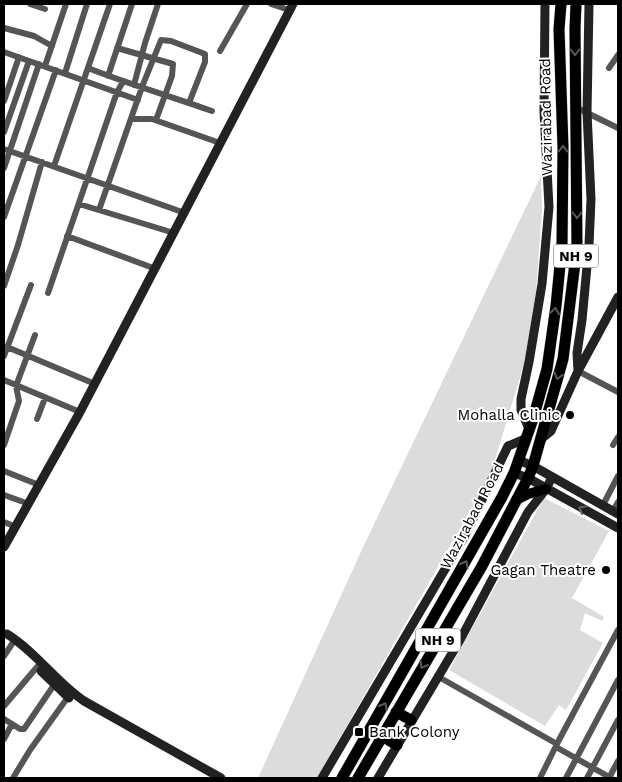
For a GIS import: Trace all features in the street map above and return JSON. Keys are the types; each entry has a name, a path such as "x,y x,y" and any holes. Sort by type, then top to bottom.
{"highway":[{"name":"Wazirabad Road","path":"342,778 502,497 514,473 547,369 562,245 563,147 559,29 561,4"},
{"name":"Wazirabad Road","path":"358,778 482,566 533,466 563,359 577,247 576,4"},
{"path":"396,712 412,720"},
{"path":"382,736 397,745"}],"main road":[{"path":"516,500 546,488"}],"street":[{"path":"30,4 45,9"},
{"path":"4,168 7,150 42,65 52,46 66,4"},
{"path":"65,73 88,4"},
{"path":"54,166 110,4"},
{"path":"108,76 132,4"},
{"path":"134,85 158,4"},
{"path":"220,51 247,4"},
{"path":"4,545 16,528 95,384 291,7 271,4"},
{"path":"322,778 464,538 508,446 527,434 521,410 521,399 542,284 549,206 544,112 545,4"},
{"path":"578,371 577,353 582,320 590,208 587,112 589,4"},
{"path":"4,28 34,36 52,46"},
{"path":"99,210 159,42 164,40 205,54 205,62 189,103"},
{"path":"117,48 173,64 172,76 156,120"},
{"path":"4,52 138,100"},
{"path":"609,68 618,54"},
{"path":"4,102 20,57"},
{"path":"4,132 29,61"},
{"path":"88,68 123,82 212,110"},
{"path":"4,217 56,70"},
{"path":"48,293 79,204 86,178 117,92 123,82"},
{"path":"576,107 618,128"},
{"path":"132,119 156,120 220,143"},
{"path":"7,150 185,213"},
{"path":"4,286 42,162"},
{"path":"79,204 174,233"},
{"path":"67,236 156,269"},
{"path":"4,356 31,285"},
{"path":"540,440 551,431 578,371 618,297"},
{"path":"4,445 19,401 16,386 35,335"},
{"path":"7,348 95,384"},
{"path":"578,371 618,392"},
{"path":"4,380 80,412"},
{"path":"38,419 45,398"},
{"path":"613,445 618,437"},
{"path":"518,460 533,466 615,512 618,502"},
{"path":"4,471 39,485"},
{"path":"514,473 528,478 618,528"},
{"path":"603,505 618,476"},
{"path":"378,778 460,640 528,512 552,477"},
{"path":"4,495 29,504"},
{"path":"4,522 16,528"},
{"path":"540,778 618,630"},
{"path":"5,632 12,644 68,698 221,778"},
{"path":"5,632 18,641 71,692 104,716 212,778"},
{"path":"4,656 12,644"},
{"path":"4,706 36,667"},
{"path":"437,676 610,778 618,762"},
{"path":"566,778 618,680"},
{"path":"4,719 20,729 24,729 54,684"},
{"path":"13,778 30,750 68,698"},
{"path":"587,778 618,720"},
{"path":"4,739 12,724"}],"shaded area":[{"path":"541,176 542,210 536,292 525,361 490,476 317,778 258,778 364,545"},
{"path":"544,498 609,531 572,598 604,617 602,621 585,613 580,630 603,643 566,710 559,705 545,726 449,670"}],"place":[{"name":"Mohalla Clinic","path":"570,415"},
{"name":"Gagan Theatre","path":"606,570"},
{"name":"Bank Colony","path":"359,732"}]}
